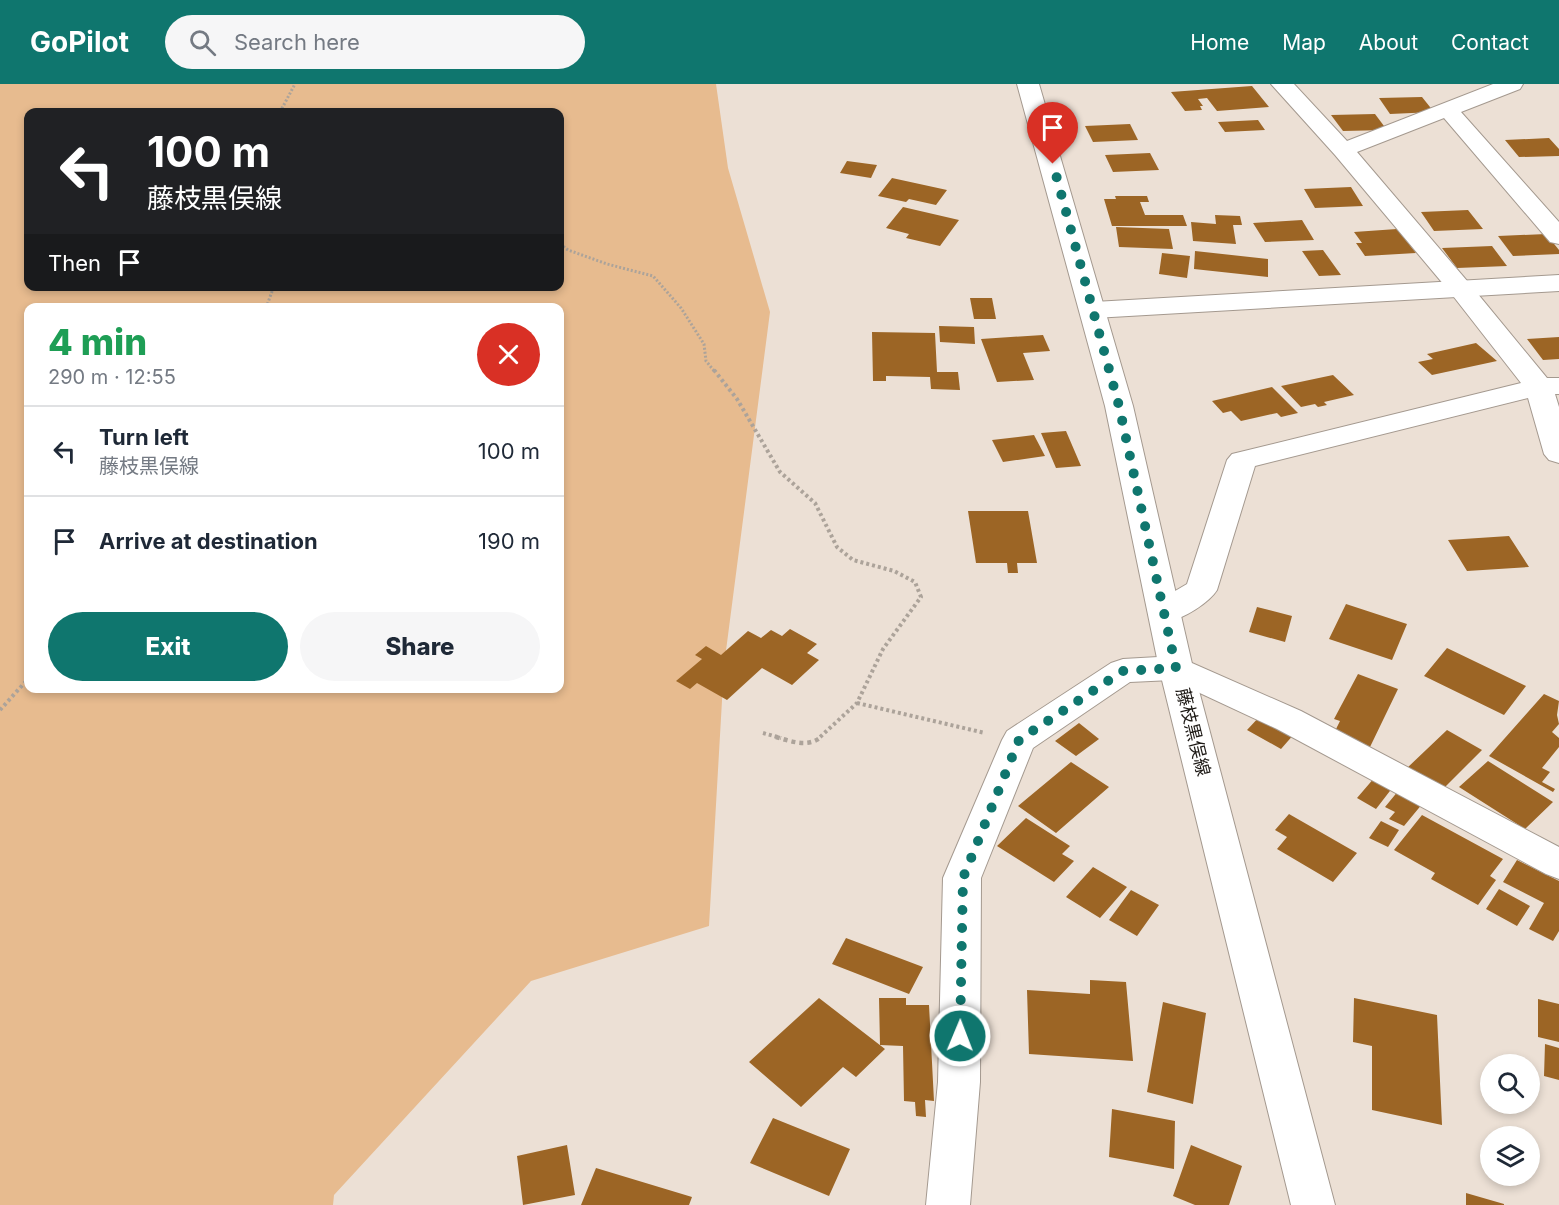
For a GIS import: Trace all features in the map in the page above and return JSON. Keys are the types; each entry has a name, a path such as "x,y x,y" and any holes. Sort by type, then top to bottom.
{"street":[{"name":"藤枝黒俣線","path":"1029,84 1119,406 1176,668 1313,1205"},
{"path":"1282,84 1343,150 1459,287 1549,387 1559,454"},
{"path":"1343,150 1512,84"},
{"path":"1448,110 1559,237"},
{"path":"1094,310 1459,287 1559,283"},
{"path":"1164,612 1201,590 1242,460 1549,387"},
{"path":"948,1205 959,1082 963,878 1019,740 1123,671 1176,668 1289,720 1559,864"}],"path":[{"path":"282,108 295,84"},
{"path":"564,247 607,264 652,276 681,308 704,344 706,361 737,399 780,471 815,503 837,547 853,560 894,571 915,582 921,597 883,649 857,703 815,742 798,743 763,733"},
{"path":"0,710 24,684"},
{"path":"857,703 1019,740"}],"shaded area":[{"path":"0,84 716,84 728,168 770,312 724,666 709,926 531,981 334,1195 333,1205 0,1205"}],"building":[{"path":"1252,86 1269,107 1217,111 1207,98 1198,99 1203,106 1200,106 1202,110 1185,111 1171,92"},
{"path":"1422,97 1434,112 1390,114 1379,98"},
{"path":"1375,114 1387,130 1343,131 1331,115"},
{"path":"1258,120 1265,130 1225,132 1218,122"},
{"path":"1130,124 1138,140 1093,142 1085,126"},
{"path":"1549,138 1559,149 1559,156 1519,157 1505,140"},
{"path":"1150,153 1159,170 1113,172 1105,155"},
{"path":"847,161 877,165 871,178 840,173"},
{"path":"892,178 947,190 936,205 878,196"},
{"path":"1351,187 1363,206 1315,208 1304,189"},
{"path":"1115,196 1147,196 1149,202 1140,202 1145,215 1183,215 1187,226 1112,226 1104,199 1116,199"},
{"path":"903,207 959,220 940,246 906,238 909,234 886,228"},
{"path":"1468,210 1483,229 1434,231 1421,212"},
{"path":"1215,215 1240,216 1242,225 1233,225 1236,244 1193,241 1191,222 1216,224"},
{"path":"1302,220 1314,240 1265,242 1253,223"},
{"path":"1116,227 1169,229 1173,249 1119,247"},
{"path":"1397,229 1416,253 1365,256 1356,243 1362,243 1354,232"},
{"path":"1546,234 1559,250 1559,254 1513,256 1498,236"},
{"path":"1492,246 1507,266 1457,268 1442,248"},
{"path":"1323,250 1341,275 1319,276 1302,251"},
{"path":"1195,251 1268,259 1268,277 1194,269"},
{"path":"1162,253 1190,256 1187,278 1159,274"},
{"path":"970,298 992,298 996,319 974,319"},
{"path":"939,326 974,327 975,344 940,342"},
{"path":"872,332 935,333 937,372 958,372 960,390 931,389 930,377 886,376 886,381 873,381"},
{"path":"1043,335 1050,351 1023,353 1034,380 997,382 981,339"},
{"path":"1559,337 1559,359 1543,360 1527,339"},
{"path":"1476,343 1497,361 1432,375 1418,362 1433,359 1427,354"},
{"path":"1333,375 1354,395 1324,402 1327,405 1318,407 1315,404 1301,407 1281,386"},
{"path":"1272,387 1298,413 1281,417 1277,413 1241,421 1231,411 1223,413 1212,401"},
{"path":"1066,431 1081,466 1056,468 1041,433"},
{"path":"1034,435 1045,456 1003,462 992,440"},
{"path":"968,511 1028,511 1037,563 1017,563 1018,573 1008,573 1007,563 976,563"},
{"path":"1509,536 1529,567 1467,571 1448,540"},
{"path":"1346,604 1407,624 1392,660 1329,639"},
{"path":"1257,607 1292,616 1285,642 1249,632"},
{"path":"790,629 817,644 807,653 819,660 792,685 762,668 727,700 697,683 690,689 676,681 702,659 695,655 706,646 721,655 748,631 761,638 771,630 782,636"},
{"path":"1447,648 1526,686 1504,715 1424,676"},
{"path":"1358,674 1398,689 1370,747 1334,733 1340,721 1334,719"},
{"path":"1544,694 1559,701 1557,715 1559,724 1552,732 1559,738 1559,747 1542,768 1550,772 1542,782 1555,789 1553,792 1489,756"},
{"path":"1261,715 1295,733 1281,749 1247,730"},
{"path":"1079,723 1099,739 1076,756 1055,741"},
{"path":"1447,730 1482,750 1441,791 1406,769"},
{"path":"1488,761 1553,802 1525,829 1459,787"},
{"path":"1071,762 1109,787 1056,833 1018,806"},
{"path":"1375,777 1393,787 1376,809 1357,798"},
{"path":"1399,790 1423,803 1404,826 1389,819 1395,812 1385,807"},
{"path":"1289,814 1357,853 1333,882 1277,849 1287,837 1275,830"},
{"path":"1422,815 1503,859 1490,876 1496,880 1478,905 1431,879 1435,873 1394,850"},
{"path":"1026,818 1070,846 1062,854 1074,861 1054,882 997,846"},
{"path":"1381,821 1399,830 1388,847 1369,838"},
{"path":"1517,860 1559,881 1559,931 1553,941 1529,929 1544,903 1503,882"},
{"path":"1093,867 1127,887 1100,918 1066,897"},
{"path":"1499,889 1530,906 1517,926 1486,909"},
{"path":"1131,890 1159,905 1137,936 1109,920"},
{"path":"846,938 923,967 909,994 832,964"},
{"path":"1090,980 1126,982 1133,1061 1029,1054 1027,990 1090,994"},
{"path":"819,998 885,1049 856,1077 843,1067 801,1107 749,1062"},
{"path":"879,998 906,998 906,1005 929,1005 934,1101 925,1100 926,1117 916,1116 915,1102 904,1101 903,1046 880,1045"},
{"path":"1354,998 1437,1015 1442,1125 1372,1110 1372,1046 1353,1042"},
{"path":"1538,999 1559,1004 1559,1042 1538,1037"},
{"path":"1163,1002 1206,1013 1193,1104 1147,1092"},
{"path":"1545,1044 1559,1048 1559,1080 1544,1076"},
{"path":"1112,1109 1175,1121 1174,1169 1109,1157"},
{"path":"773,1118 850,1149 829,1196 750,1163"},
{"path":"567,1145 575,1195 523,1205 517,1156"},
{"path":"1191,1145 1242,1166 1229,1205 1195,1205 1173,1196"},
{"path":"596,1168 692,1197 689,1205 581,1205"},
{"path":"1466,1193 1504,1204 1504,1205 1466,1205"}],"route":[{"path":"960,1036 963,878 1019,740 1123,671 1176,668 1119,406 1053,164"}]}
